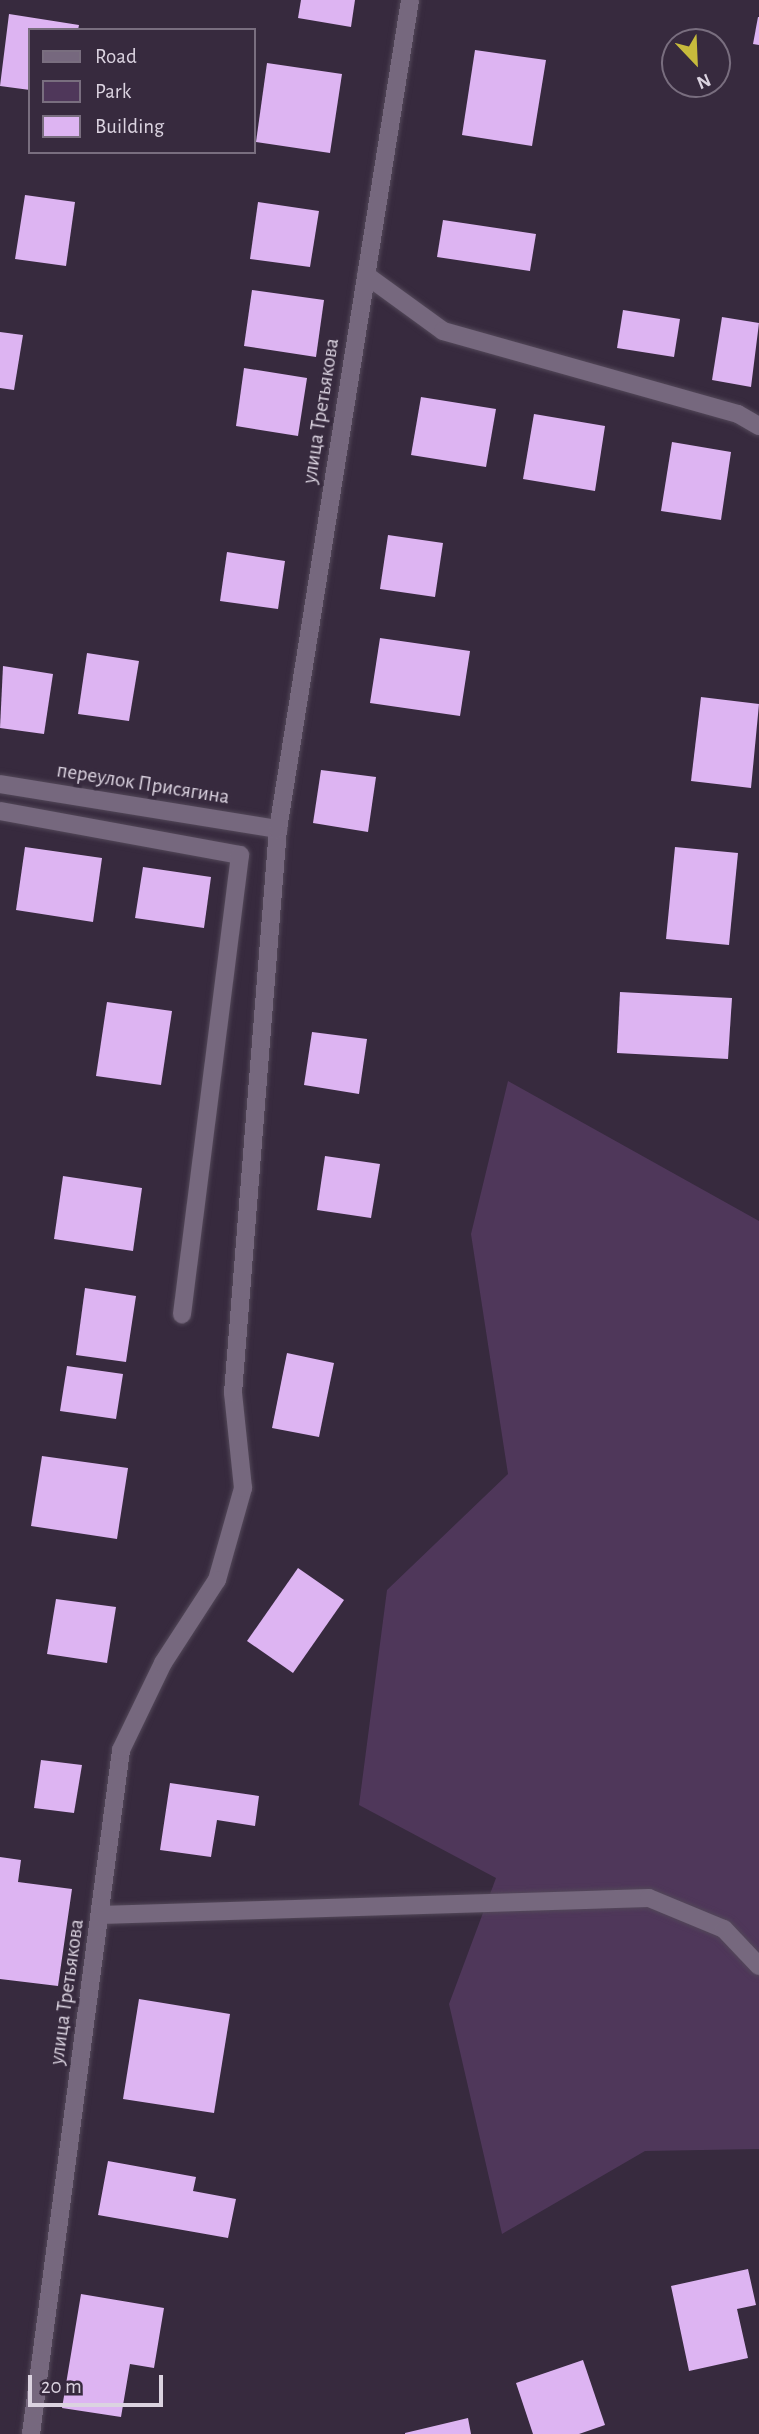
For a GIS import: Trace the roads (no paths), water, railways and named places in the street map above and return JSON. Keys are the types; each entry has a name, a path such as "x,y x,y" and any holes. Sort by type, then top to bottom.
{"street":[{"name":"улица Третьякова","path":"31,2434 121,1750 163,1663 218,1580 243,1488 233,1393 278,829 410,0"},
{"path":"366,275 443,331 738,414 759,426"},
{"name":"переулок Присягина","path":"0,784 278,829"},
{"path":"0,811 240,855 182,1314"},
{"path":"100,1915 649,1898 724,1929 759,1966"}]}
